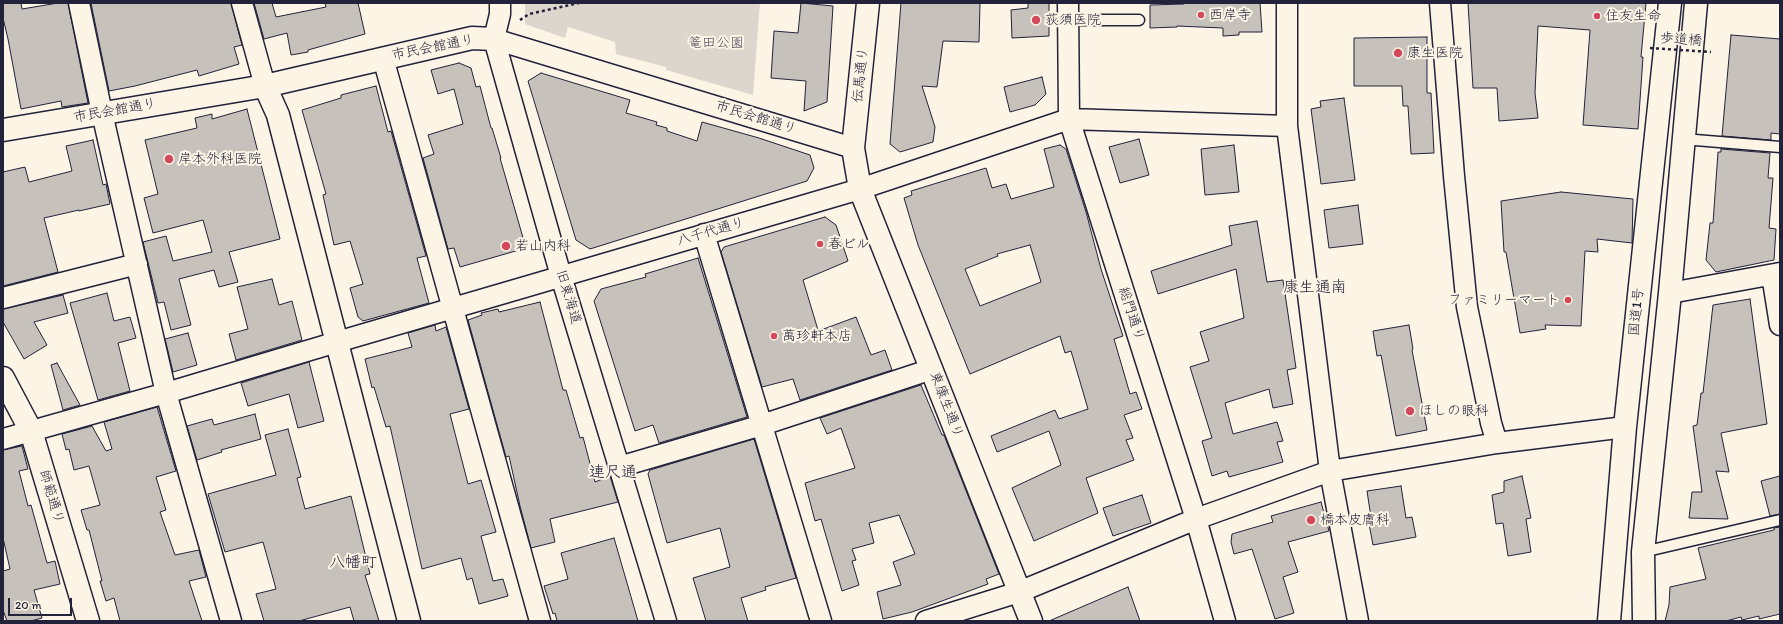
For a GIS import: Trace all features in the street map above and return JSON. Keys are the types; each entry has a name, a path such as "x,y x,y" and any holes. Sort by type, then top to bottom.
{"main road":[{"name":"伝馬通り","path":"860,189 853,148 868,3"},
{"name":"国道1号","path":"1609,621 1625,427 1670,3"},
{"path":"1644,621 1643,552 1670,293 1696,3"},
{"name":"市民会館通り","path":"3,130 265,86 472,38 494,39"},
{"path":"265,86 278,115 409,621"},
{"name":"東康生通り","path":"860,189 1031,621"},
{"name":"師範通り","path":"3,378 31,431 88,621"}],"street":[{"path":"79,3 102,113 166,393 231,621"},
{"path":"242,3 265,86"},
{"path":"494,39 500,14 500,3"},
{"path":"1287,3 1287,126 1330,471 1358,621"},
{"path":"1440,3 1453,168 1467,307 1491,423 1497,443"},
{"name":"総門通り","path":"1068,11 1069,119 1196,519 1224,621"},
{"name":"市民会館通り","path":"494,39 853,148"},
{"name":"旧東海道","path":"494,39 561,276 666,621"},
{"path":"383,58 540,621"},
{"path":"1069,119 1287,126"},
{"name":"八千代通り","path":"3,438 166,393 860,189 1069,119"},
{"path":"704,234 821,621"},
{"path":"3,298 137,264"},
{"path":"1670,293 1776,274 1780,325"},
{"path":"619,467 762,425 932,369"},
{"path":"926,621 1019,592 1196,519 1330,471 1497,443 1625,427"}],"lane":[{"path":"1068,11 1139,20"},
{"path":"1683,139 1780,147"},
{"path":"1643,552 1780,520"}],"path":[{"path":"494,39 529,14 579,3"},
{"name":"歩道橋","path":"1650,48 1711,52"}],"green space":[{"name":"篭田公園","path":"525,3 760,3 753,95 666,70 666,67 616,54 615,42 568,27 565,38 525,24"}],"building":[{"path":"3,3 21,3 22,9 58,3 68,3 88,103 62,107 61,101 21,109 3,18"},
{"path":"91,3 231,3 242,45 234,47 239,64 199,76 197,70 109,91"},
{"path":"254,3 272,3 276,17 326,7 325,3 358,3 365,34 308,50 308,52 291,55 287,33 264,39"},
{"path":"801,3 833,6 827,102 804,111 806,81 771,78 774,31 798,33"},
{"path":"901,3 980,3 979,42 943,41 937,87 922,86 935,127 933,142 900,152 890,144"},
{"path":"1028,3 1049,3 1049,36 1012,38 1011,10 1028,8"},
{"path":"1184,3 1260,3 1262,32 1239,32 1239,35 1223,36 1223,28 1177,26 1150,28 1150,5"},
{"path":"1468,3 1646,3 1641,57 1643,57 1638,129 1583,125 1590,30 1538,26 1535,93 1538,118 1499,121 1497,88 1473,88"},
{"path":"1731,35 1780,39 1780,134 1771,133 1771,140 1722,136"},
{"path":"1427,37 1427,93 1431,93 1434,153 1411,154 1408,106 1403,106 1402,86 1354,86 1354,38"},
{"path":"459,63 471,68 476,87 480,86 526,248 460,267 454,248 448,249 423,158 434,154 428,135 463,124 454,89 438,94 431,70"},
{"path":"541,73 630,100 626,113 657,122 656,125 667,128 667,131 697,141 702,122 759,138 810,155 814,168 807,181 590,249 576,240 528,81"},
{"path":"1042,77 1046,94 1035,105 1010,112 1004,87"},
{"path":"376,86 388,132 391,131 426,256 417,258 429,303 363,321 358,317 350,288 363,284 350,241 334,245 323,195 326,194 302,110 341,98 341,95"},
{"path":"1344,98 1355,180 1321,184 1311,109 1321,107 1320,101"},
{"path":"247,109 280,239 229,252 238,282 219,287 214,270 179,279 191,325 171,330 164,302 158,303 143,242 166,236 173,261 212,252 203,220 153,233 144,198 158,194 145,140 197,128 195,118 212,114 212,119"},
{"path":"1139,139 1149,175 1120,183 1109,147"},
{"path":"93,140 103,185 106,184 110,204 44,218 58,272 3,286 3,172 25,167 29,182 72,171 66,146"},
{"path":"1060,145 1066,149 1086,212 1101,269 1123,336 1114,339 1130,394 1136,392 1142,409 1124,415 1133,438 1126,440 1134,460 1086,478 1098,513 1034,541 1012,488 1061,465 1049,431 997,452 991,436 1055,410 1059,419 1088,409 1071,351 1065,353 1060,336 970,374 918,245 904,198 912,195 911,191 986,168 992,188 1006,184 1011,199 1054,187 1044,149","holes":["1030,245 1041,282 980,306 965,269 998,256 997,254"]},
{"path":"1234,145 1239,192 1205,195 1201,149"},
{"path":"1721,149 1770,153 1768,178 1773,178 1769,228 1776,229 1774,260 1716,272 1706,260 1710,223 1713,223 1718,152 1721,152"},
{"path":"1561,192 1633,199 1632,243 1597,239 1598,252 1585,251 1581,326 1545,325 1546,329 1520,333 1506,252 1504,252 1501,201"},
{"path":"1358,205 1363,244 1329,248 1324,210"},
{"path":"825,217 836,225 848,261 803,280 818,330 856,317 871,355 885,350 892,370 800,400 793,379 762,387 721,252 724,247"},
{"path":"1257,221 1267,282 1283,280 1296,368 1287,370 1293,404 1273,408 1269,389 1225,403 1233,434 1277,422 1283,441 1277,442 1283,462 1229,477 1227,471 1212,476 1202,441 1212,438 1190,367 1209,361 1200,332 1244,318 1236,269 1158,294 1151,271 1232,245 1229,226"},
{"path":"698,258 747,417 659,443 653,425 635,431 594,301 601,289 646,277 645,274"},
{"path":"272,279 279,305 292,301 302,340 236,360 229,334 248,329 237,287"},
{"path":"107,293 114,321 130,317 136,338 118,343 130,391 98,400 70,303"},
{"path":"63,295 68,313 34,322 47,345 24,359 3,322 3,309"},
{"path":"1750,299 1767,424 1721,433 1729,472 1716,471 1728,519 1689,518 1692,492 1702,492 1693,426 1697,425 1701,393 1703,393 1713,305"},
{"path":"540,302 563,390 566,390 580,438 583,437 595,482 610,476 618,502 550,519 555,542 531,548 509,456 506,457 468,320 482,315 481,313 498,309 499,312"},
{"path":"435,325 436,331 446,327 469,409 450,414 468,484 481,480 496,532 481,536 493,581 503,579 508,596 479,604 472,578 467,580 461,558 422,569 390,426 386,427 374,387 372,388 365,359 412,347 408,333"},
{"path":"1409,325 1412,350 1427,430 1396,436 1381,355 1377,356 1373,331"},
{"path":"188,333 197,365 173,372 165,339"},
{"path":"309,362 324,421 298,428 289,394 248,406 241,383"},
{"path":"57,363 80,405 63,410 51,365"},
{"path":"921,385 942,435 944,435 999,574 986,579 988,584 912,612 883,619 877,592 901,585 893,562 915,554 899,515 869,523 874,543 852,549 856,560 852,561 859,585 842,591 821,519 815,521 805,483 855,468 841,428 827,434 820,418"},
{"path":"157,407 176,471 156,477 166,510 160,512 175,555 199,550 206,577 189,581 202,621 120,621 114,598 106,601 89,530 87,530 81,510 100,505 89,466 74,470 69,449 66,450 62,434 92,426 106,451 112,449 104,422"},
{"path":"255,414 261,439 221,450 222,452 197,460 187,426 212,419 214,425"},
{"path":"288,429 301,477 297,478 305,509 351,496 370,574 365,575 379,621 354,621 350,607 299,621 264,621 256,594 276,589 263,542 225,552 208,494 276,475 265,435"},
{"path":"754,439 796,578 765,587 766,590 741,598 748,621 706,621 693,578 730,567 720,528 667,543 648,474 650,470"},
{"path":"22,446 28,469 19,471 28,506 31,505 47,563 55,561 60,584 34,590 42,618 31,621 7,621 3,610 3,571 10,569 3,538 3,450"},
{"path":"1522,476 1531,518 1526,519 1531,552 1508,556 1503,523 1496,524 1492,495 1504,492 1504,481"},
{"path":"1780,476 1780,514 1770,516 1761,481"},
{"path":"1401,486 1406,518 1412,517 1416,537 1373,545 1369,524 1372,524 1367,491"},
{"path":"1142,495 1151,523 1113,536 1103,508"},
{"path":"1321,502 1329,531 1288,542 1298,572 1283,577 1294,613 1275,619 1252,549 1234,554 1231,542 1232,534 1273,522 1271,516"},
{"path":"1780,527 1780,614 1759,619 1759,616 1742,620 1741,617 1726,621 1665,621 1669,605 1670,587 1706,579 1698,548 1774,530 1774,528"},
{"path":"614,538 638,621 557,621 555,613 553,614 544,586 568,579 561,553"},
{"path":"1128,587 1140,621 1049,621"}],"place":[{"name":"西岸寺","path":"1201,15"},
{"name":"住友生命","path":"1597,16"},
{"name":"荻須医院","path":"1036,20"},
{"name":"康生医院","path":"1398,53"},
{"name":"岸本外科医院","path":"169,159"},
{"name":"春ビル","path":"820,244"},
{"name":"若山内科","path":"506,246"},
{"name":"ファミリーマート","path":"1568,300"},
{"name":"萬珍軒本店","path":"774,336"},
{"name":"ほしの眼科","path":"1410,411"},
{"name":"橋本皮膚科","path":"1311,520"}],"district":[{"name":"康生通南","path":"1315,288"},
{"name":"連尺通","path":"613,473"},
{"name":"八幡町","path":"353,563"}]}
